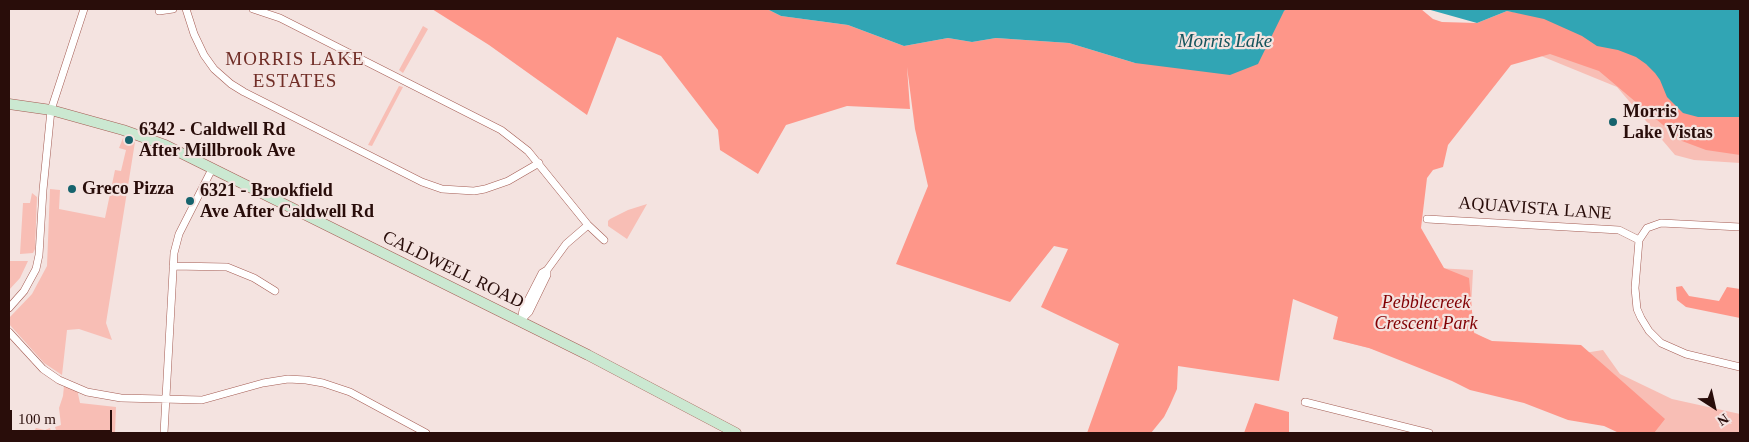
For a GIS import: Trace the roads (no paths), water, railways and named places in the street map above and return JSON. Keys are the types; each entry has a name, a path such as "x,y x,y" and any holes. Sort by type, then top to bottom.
{"street":[{"path":"9,308 34,276 38,262 42,190 51,110 84,9"},
{"path":"159,11 173,9"},
{"path":"186,9 201,51 214,69 231,84 422,182 442,190 474,191 508,181 539,163"},
{"path":"253,9 280,18 500,130 528,151 588,225 604,240"},
{"name":"CALDWELL ROAD","path":"9,104 51,110 152,139 521,321 736,433"},
{"path":"164,433 174,253 178,238 212,169"},
{"name":"AQUAVISTA LANE","path":"1427,219 1619,230 1639,240"},
{"path":"1740,227 1661,223 1647,228 1639,240 1635,299 1641,318 1649,331 1662,344 1677,352 1740,367"},
{"path":"521,321 529,312 547,275 547,270 566,244 588,225"},
{"path":"173,266 227,267 247,274 275,291"},
{"path":"9,332 43,369 59,380 87,392 121,398 202,400 264,383 288,379 323,382 350,392 426,433"},
{"path":"1305,402 1430,433"}],"water":[{"name":"Morris Lake","path":"767,9 1287,9 1284,11 1258,64 1230,75 1135,63 1069,43 996,38 972,42 948,38 904,46 848,25 781,16"},
{"path":"1427,9 1740,9 1740,117 1698,117 1683,113 1667,97 1655,73 1636,57 1618,50 1597,46 1582,36 1544,19 1507,11 1477,23"}],"place":[{"name":"Morris Lake Vistas","path":"1613,122"},
{"name":"6342 - Caldwell Rd After Millbrook Ave","path":"129,140"},
{"name":"Greco Pizza","path":"72,189"},
{"name":"6321 - Brookfield Ave After Caldwell Rd","path":"190,201"}],"district":[{"name":"MORRIS LAKE ESTATES","path":"295,71"}],"park label":[{"name":"Pebblecreek Crescent Park","path":"1426,313"}]}
